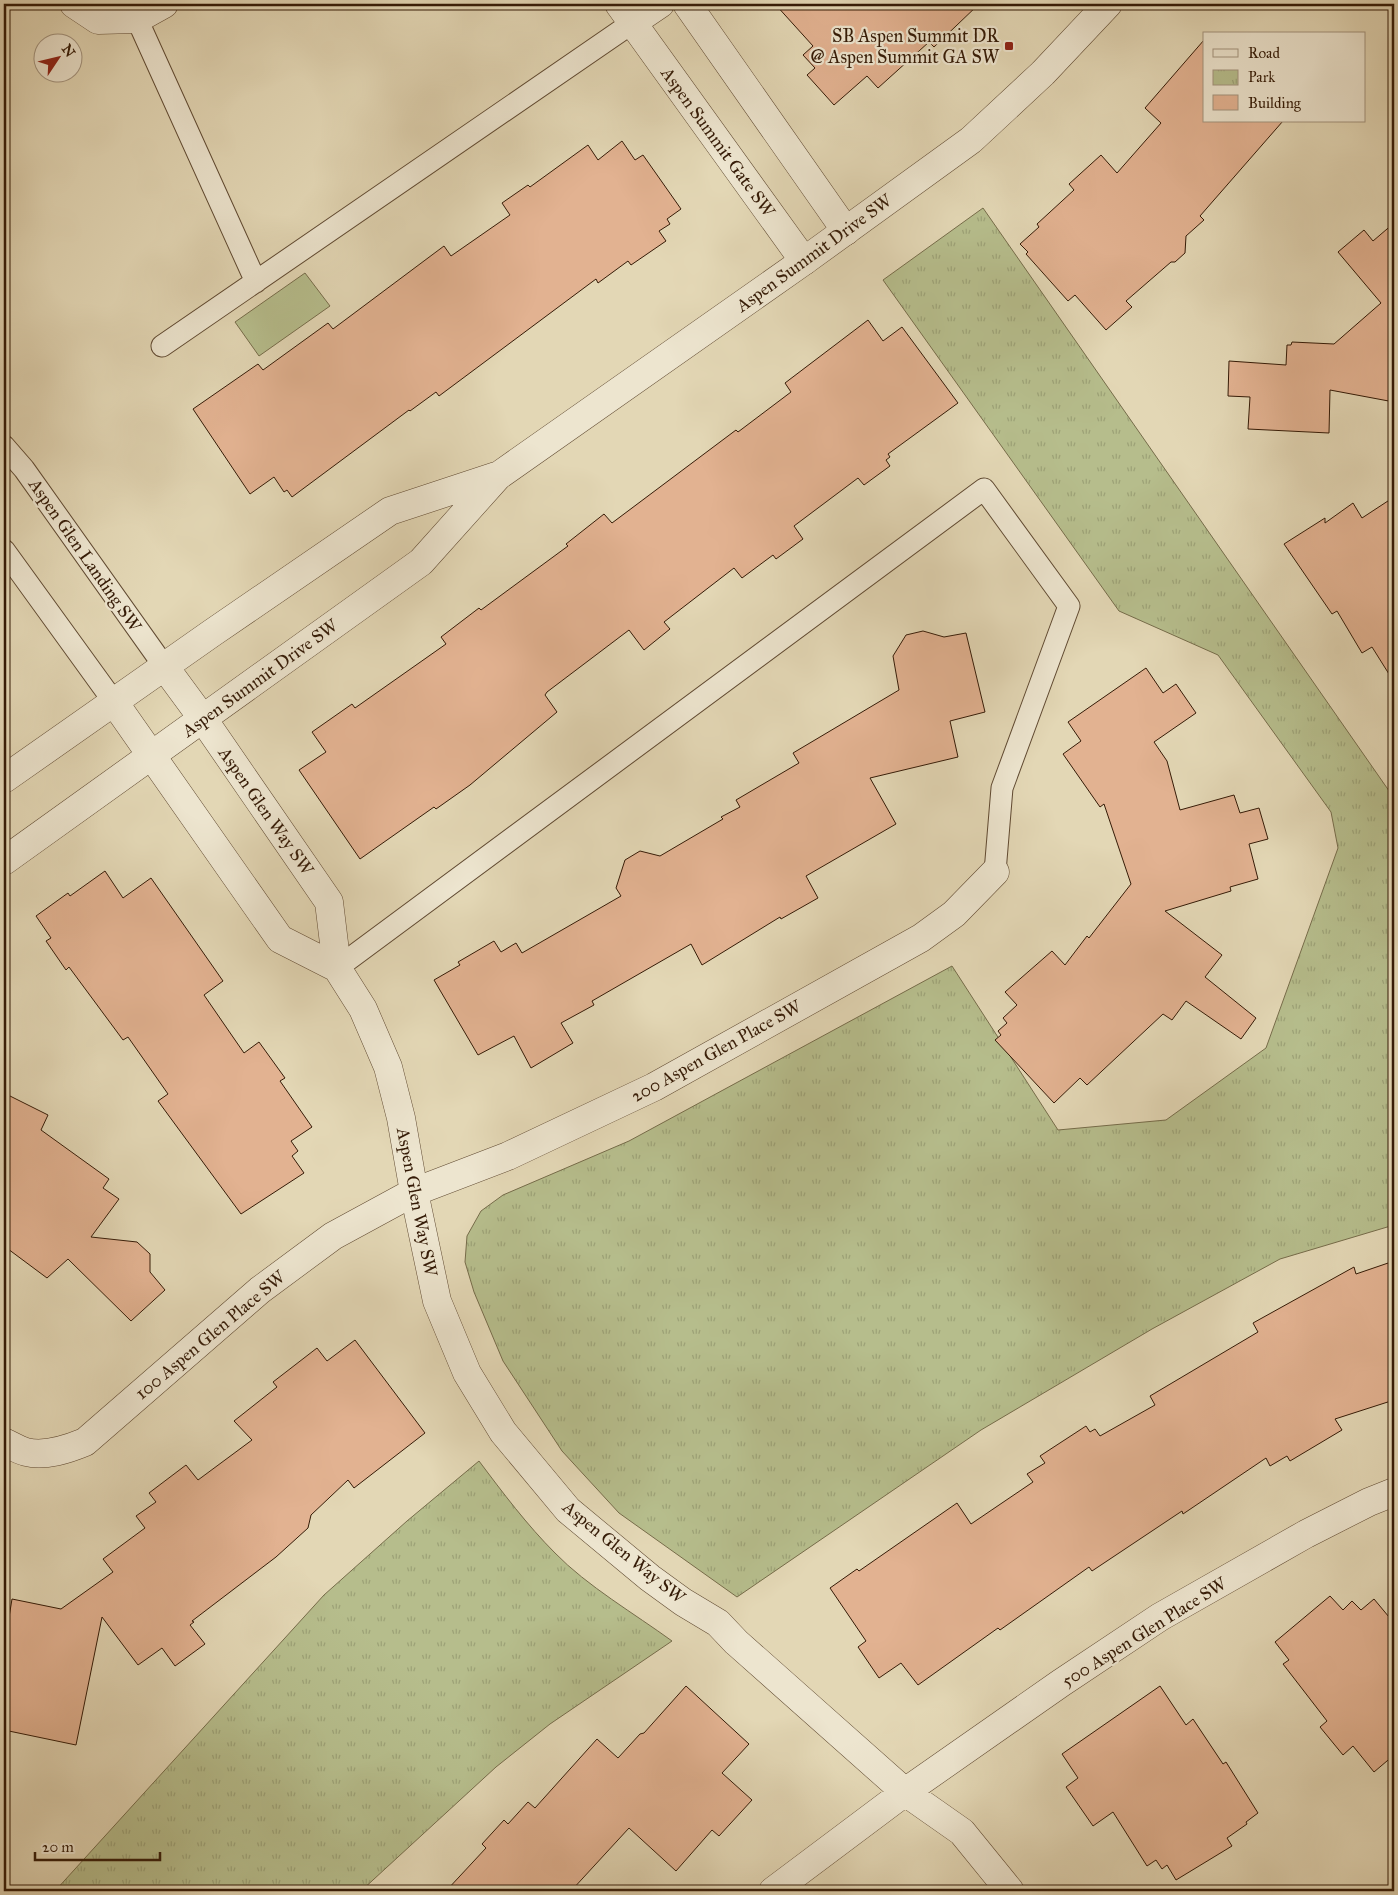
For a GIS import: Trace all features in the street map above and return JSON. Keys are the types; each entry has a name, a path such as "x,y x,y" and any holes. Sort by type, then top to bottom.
{"street":[{"path":"74,4 98,20 137,19 164,4"},
{"path":"626,14 660,4"},
{"path":"687,4 846,231"},
{"name":"Aspen Summit Drive SW","path":"4,861 421,562 498,476 804,261 971,140 1043,73 1108,4"},
{"name":"Aspen Summit Gate SW","path":"626,14 804,261"},
{"name":"Aspen Summit Drive SW","path":"4,779 164,666 390,511 498,476"},
{"name":"Aspen Glen Way SW","path":"164,666 203,719 329,902 337,968 363,1009 388,1067 401,1118 437,1302 467,1373 503,1432 568,1510 650,1578 718,1623 736,1642 905,1792 962,1832 1010,1891"},
{"name":"Aspen Glen Way SW","path":"114,702 280,938 337,968"},
{"name":"200 Aspen Glen Place SW","path":"414,1192 508,1156 654,1087 921,938 954,914 995,872"},
{"name":"100 Aspen Glen Place SW","path":"4,1442 27,1452 44,1453 64,1450 85,1442 260,1290 333,1236 414,1192"},
{"name":"500 Aspen Glen Place SW","path":"773,1891 905,1792 1061,1683 1160,1617 1306,1534 1369,1502 1394,1492"}],"lane":[{"path":"162,346 256,282 626,14"},
{"path":"137,19 256,282"},
{"name":"Aspen Glen Landing SW","path":"4,446 24,469 164,666"},
{"path":"337,968 984,490 1069,606 1002,788 995,872"},
{"path":"4,550 114,702"}],"green space":[{"path":"983,208 1394,798 1394,1225 1280,1259 1152,1329 981,1430 737,1597 619,1513 562,1451 503,1361 474,1292 465,1262 467,1236 481,1211 503,1195 629,1141 952,966 1058,1130 1166,1120 1266,1048 1338,848 1331,812 1218,655 1119,611 883,280"},
{"path":"305,273 330,306 259,356 235,322"},
{"path":"479,1461 525,1520 568,1565 596,1588 672,1641 550,1724 496,1767 361,1891 55,1891 324,1595 407,1521"}],"building":[{"path":"775,4 979,4 934,47 929,42 878,88 867,76 834,105 807,75 815,68 803,55 813,46"},
{"path":"1203,41 1203,122 1282,122 1200,216 1204,220 1186,236 1185,253 1175,262 1171,262 1126,301 1132,307 1106,330 1075,295 1068,301 1026,254 1028,252 1020,244 1039,227 1037,224 1074,190 1069,184 1101,155 1117,173 1161,123 1145,108"},
{"path":"622,141 635,160 643,155 681,209 667,219 670,224 659,231 666,241 631,265 628,261 598,283 596,279 439,396 436,392 409,410 292,497 287,490 284,492 274,477 250,494 193,409 258,364 263,370 328,323 333,329 444,246 451,256 510,215 502,203 528,185 530,187 588,145 598,160"},
{"path":"1394,223 1394,402 1330,390 1329,433 1248,429 1250,397 1228,396 1229,361 1286,365 1287,345 1291,345 1292,342 1334,344 1381,303 1338,252 1364,230 1373,241"},
{"path":"868,320 883,341 902,327 958,403 888,454 890,457 886,460 890,466 864,485 858,478 794,526 803,539 776,559 773,555 742,578 734,568 664,622 670,629 644,650 629,630 547,692 545,695 557,712 470,785 436,809 434,807 360,859 299,770 326,752 312,732 352,704 355,708 446,644 441,637 568,546 566,544 604,514 612,523 736,430 738,432 791,392 785,383"},
{"path":"1394,497 1394,682 1372,647 1362,653 1337,611 1332,614 1284,544 1325,518 1325,523 1353,503 1362,518"},
{"path":"923,631 944,637 966,633 985,712 950,721 958,757 870,778 896,824 806,876 818,898 781,919 780,917 702,965 691,944 592,1001 594,1005 561,1023 573,1043 531,1068 514,1036 478,1055 434,980 460,965 458,962 494,941 501,952 516,943 522,953 621,896 616,888 625,860 640,851 660,856 723,819 721,817 740,807 736,800 799,763 793,753 899,690 893,656 906,635"},
{"path":"1146,668 1163,693 1176,684 1196,713 1154,742 1167,761 1180,810 1234,795 1240,813 1259,808 1268,839 1249,844 1258,879 1230,887 1231,891 1165,911 1222,955 1205,977 1256,1018 1241,1039 1186,1001 1172,1020 1163,1014 1087,1085 1080,1078 1054,1103 995,1040 1001,1035 998,1031 1007,1023 1003,1018 1017,1005 1005,992 1052,951 1065,965 1087,936 1089,938 1131,884 1104,804 1100,807 1063,754 1081,741 1068,722"},
{"path":"105,871 123,898 151,878 223,981 204,995 244,1053 259,1042 285,1078 280,1081 312,1127 291,1141 298,1151 292,1156 304,1173 241,1214 158,1101 168,1094 128,1037 123,1040 69,967 66,970 46,941 51,938 36,916 68,893 70,896"},
{"path":"4,1093 48,1115 41,1130 109,1179 103,1188 119,1199 91,1237 137,1242 150,1254 150,1272 165,1290 131,1321 68,1259 47,1278 4,1246"},
{"path":"1394,1261 1394,1400 1335,1419 1342,1430 1290,1461 1287,1456 1270,1466 1266,1458 1183,1514 1182,1511 1092,1571 1089,1567 918,1685 901,1663 879,1678 858,1647 866,1641 830,1588 857,1569 859,1571 957,1503 971,1524 1033,1482 1027,1474 1045,1463 1040,1456 1086,1426 1090,1432 1095,1429 1100,1436 1155,1405 1150,1396 1258,1332 1253,1323 1354,1267 1356,1274"},
{"path":"355,1340 425,1433 354,1488 348,1480 311,1515 308,1528 276,1557 192,1621 194,1622 190,1625 205,1644 175,1666 162,1648 138,1665 102,1617 76,1745 4,1730 4,1648 12,1599 61,1609 113,1572 103,1559 145,1528 136,1516 156,1502 149,1493 186,1465 198,1480 252,1440 234,1421 277,1387 273,1382 317,1348 327,1361"},
{"path":"1330,1596 1343,1610 1352,1601 1361,1610 1374,1599 1394,1623 1394,1755 1374,1772 1353,1746 1343,1755 1320,1727 1327,1721 1283,1664 1289,1660 1275,1642"},
{"path":"686,1686 749,1744 722,1773 752,1800 719,1836 712,1830 676,1871 629,1828 571,1891 446,1891 486,1848 482,1844 504,1820 508,1824 528,1802 535,1808 597,1739 618,1758 640,1734 644,1733"},
{"path":"1160,1686 1186,1725 1193,1719 1223,1764 1226,1762 1258,1813 1246,1822 1247,1824 1227,1838 1232,1846 1176,1880 1167,1865 1162,1869 1156,1860 1147,1866 1113,1812 1093,1826 1066,1787 1078,1778 1062,1754"}],"place":[{"name":"SB Aspen Summit DR @ Aspen Summit GA SW","path":"1009,46"}]}
